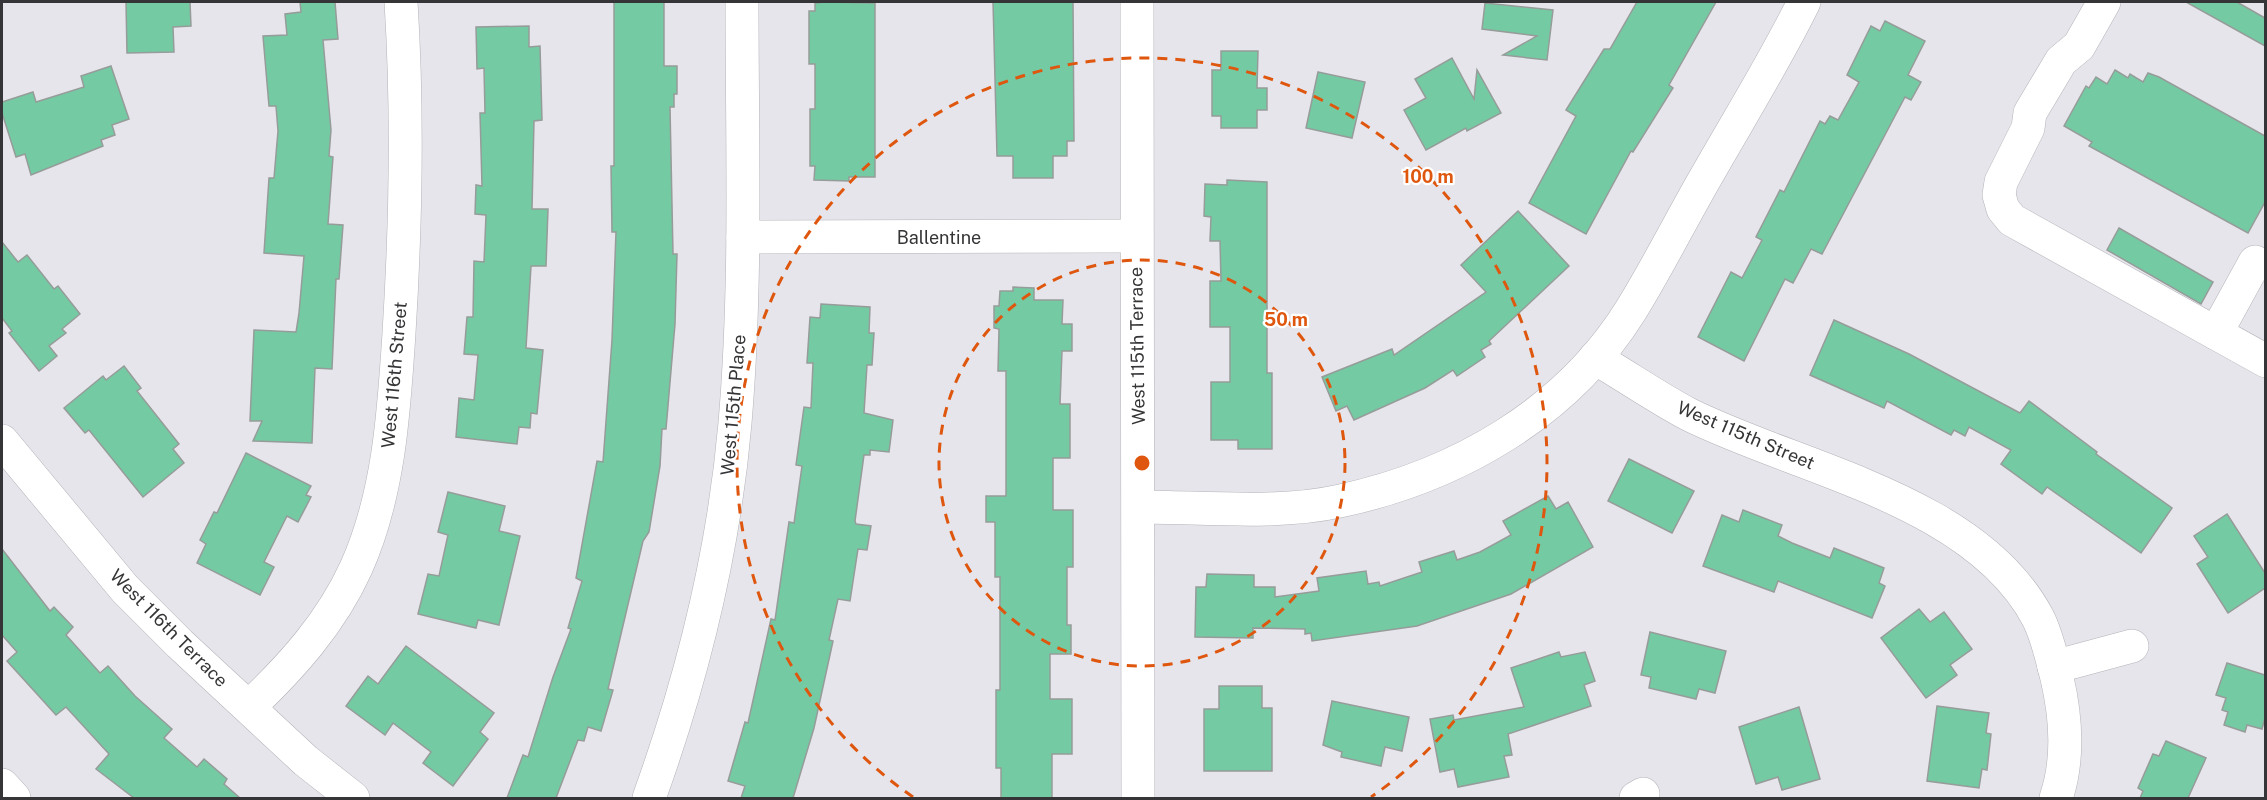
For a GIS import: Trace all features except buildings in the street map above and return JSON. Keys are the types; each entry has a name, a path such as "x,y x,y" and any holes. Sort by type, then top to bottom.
{"street":[{"name":"West 116th Street","path":"249,707 293,665 328,619 356,568 376,513 389,447 395,392 407,214 407,90 401,2"},
{"name":"West 115th Place","path":"649,798 694,649 719,536 735,424 743,237 742,2"},
{"name":"West 115th Terrace","path":"1137,2 1138,798"},
{"path":"1138,507 1281,507 1338,502 1401,486 1463,461 1520,426 1559,396 1595,358 1630,311 1804,2"},
{"path":"2104,2 2079,46 2061,61 2030,113 2028,128 2001,182 1999,195 2003,209 2012,219 2265,361"},
{"name":"Ballentine","path":"743,237 1136,236"},
{"path":"2216,333 2255,262"},
{"name":"West 115th Street","path":"1595,358 1689,414 1924,513 1968,540 2006,574 2038,618 2054,667 2065,712 2064,757 2056,798"},
{"name":"West 116th Terrace","path":"2,441 126,589 306,761 353,798"},
{"path":"2054,667 2132,646"},
{"path":"2,785 14,798"}]}
